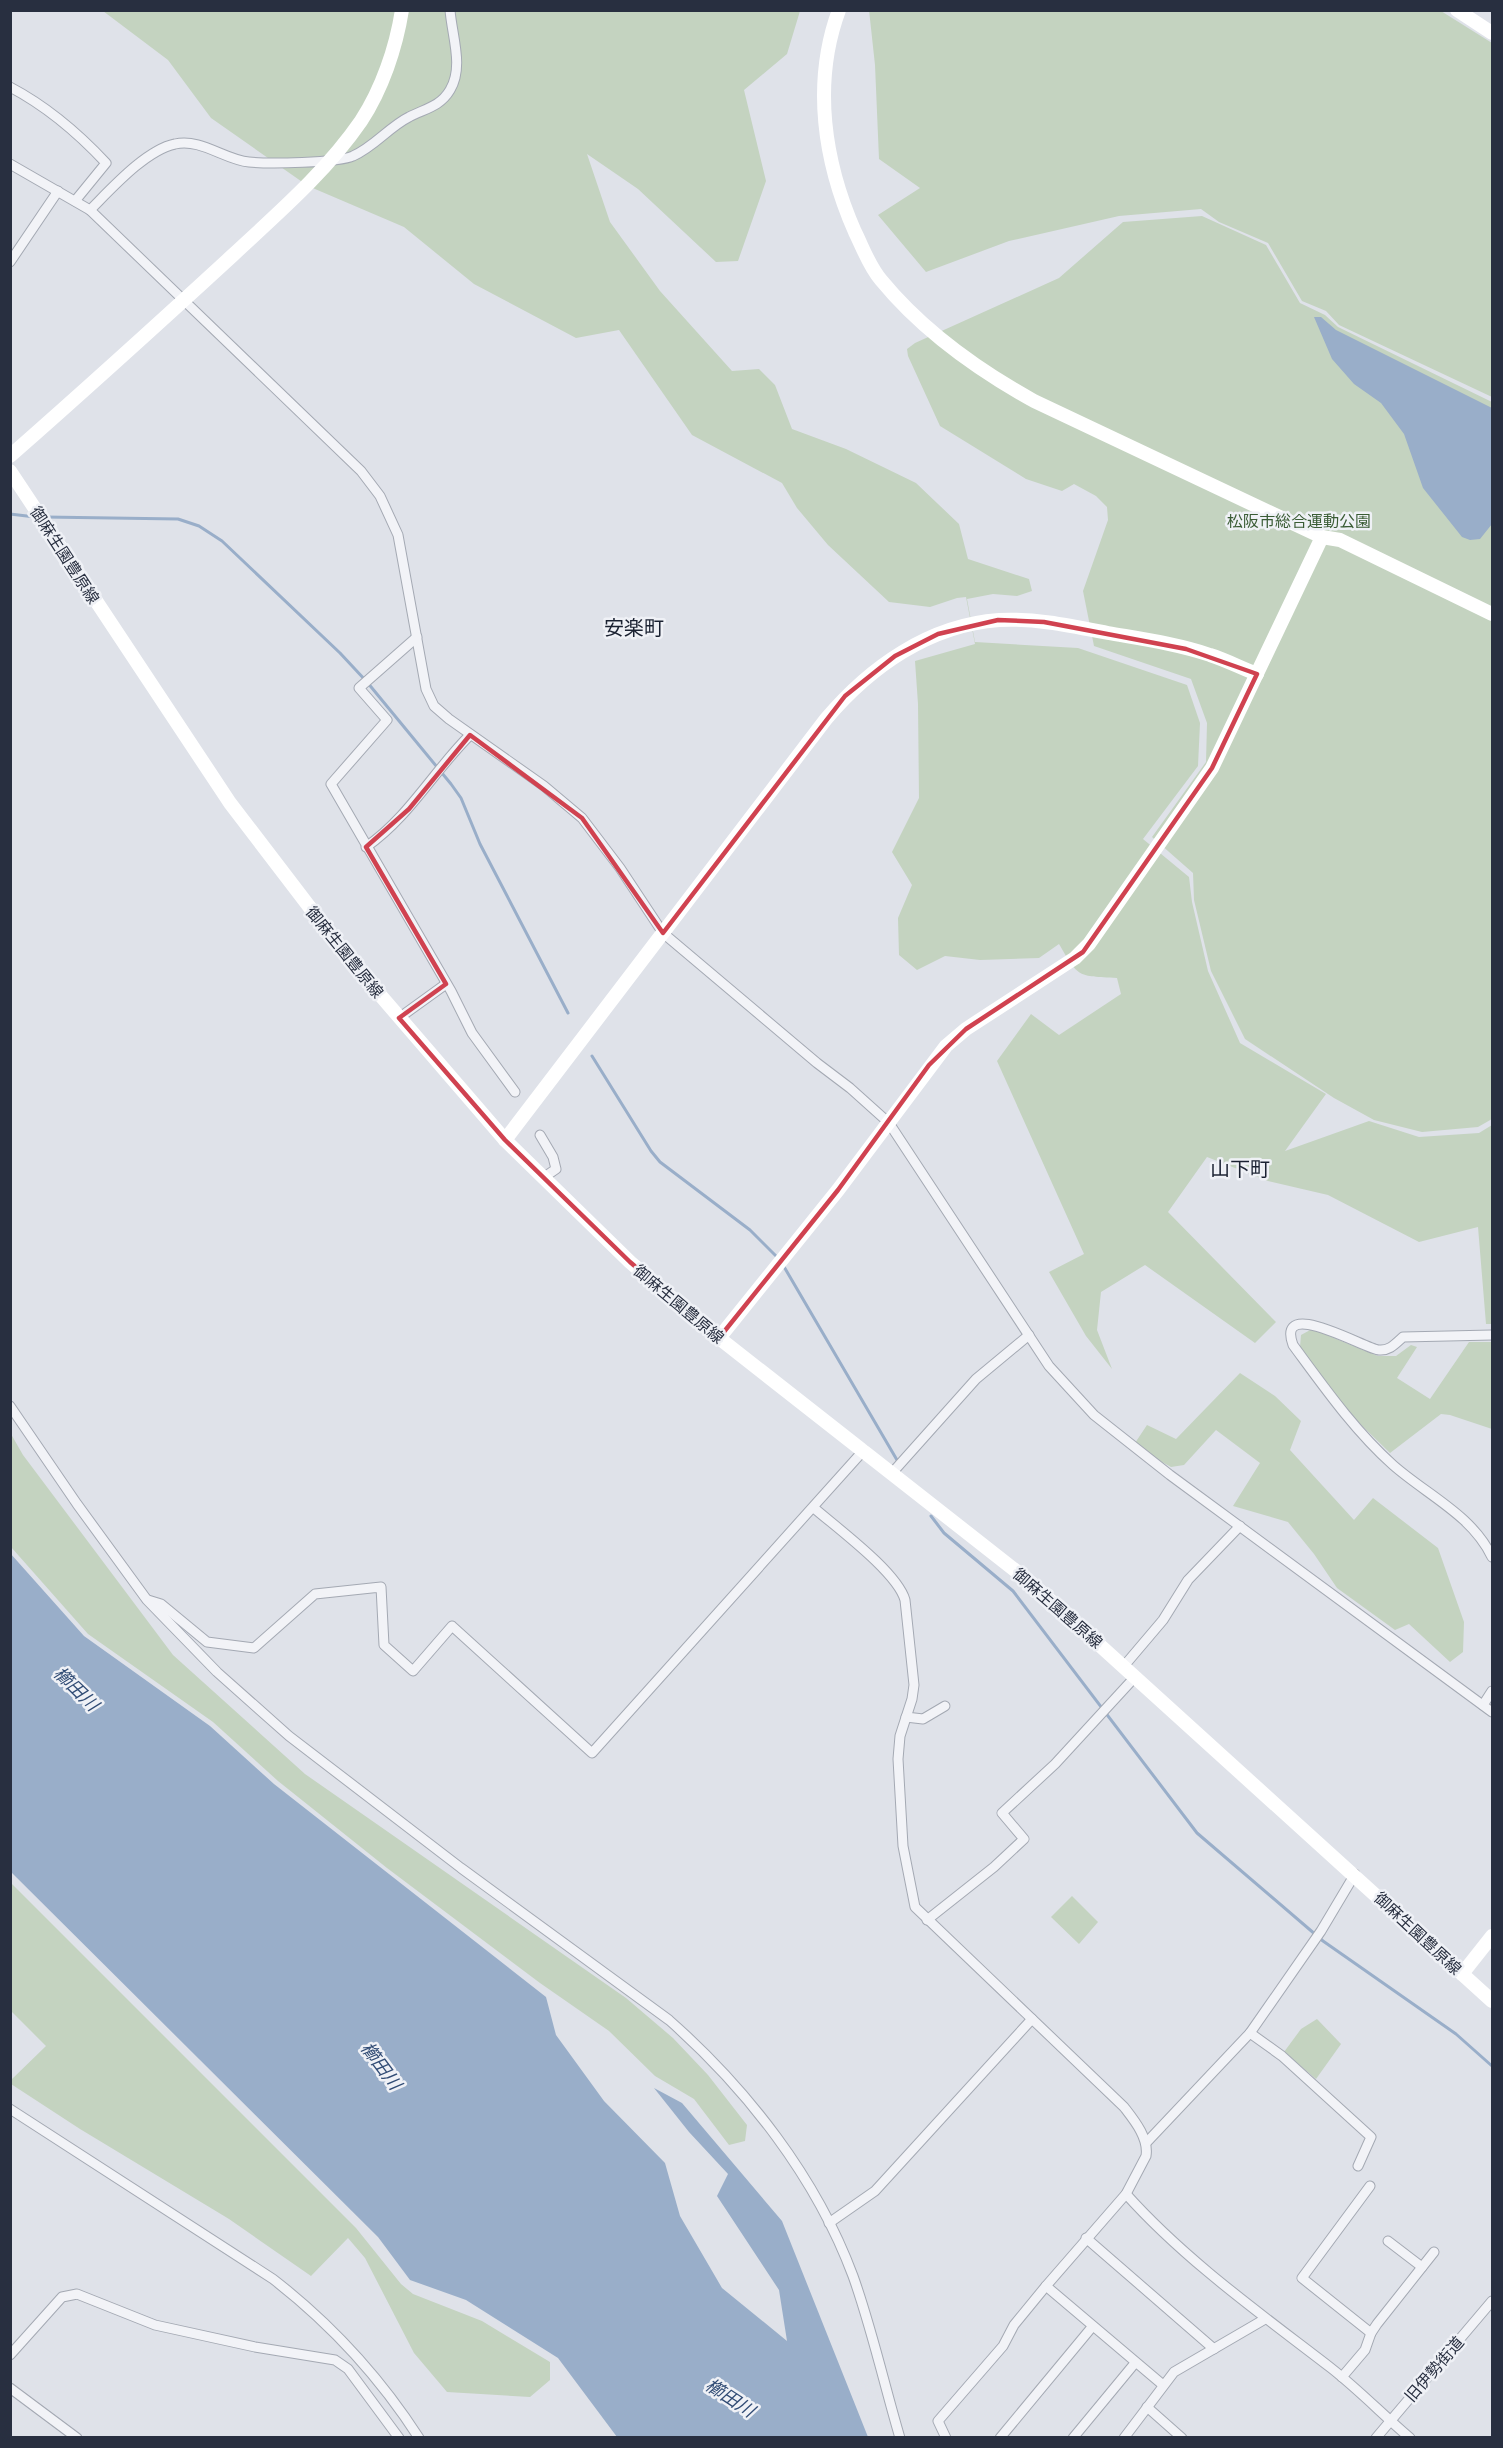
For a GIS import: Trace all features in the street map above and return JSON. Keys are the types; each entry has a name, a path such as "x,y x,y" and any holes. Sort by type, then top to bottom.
{"street":[{"path":"10,456 184,300 330,161 362,119 378,89 393,48 402,10"},
{"path":"90,210 160,148 179,143 202,146 222,155 249,162 330,161 353,157 408,117 436,106 450,90 458,66 450,10"},
{"path":"839,10 825,62 824,110 832,172 871,267 893,294 948,344 1018,392 1322,537 1340,540 1492,615"},
{"path":"1456,10 1492,33"},
{"path":"10,87 31,98 79,134 106,163 75,201"},
{"path":"10,164 90,210 361,471 388,512 398,535 426,689 430,700 470,735 544,786 582,818 620,868 663,933 889,1123 1049,1366 1094,1415 1170,1475 1492,1712"},
{"path":"10,262 58,191"},
{"name":"御麻生園豊原線","path":"10,471 230,803 350,960 505,1140 630,1262 718,1338 1030,1582 1355,1874 1492,2001"},
{"path":"718,1338 889,1123 946,1046 966,1029 1075,958 1089,945 1212,768 1322,537"},
{"path":"505,1140 819,727 845,696 895,656 939,634 972,625 998,620 1044,622 1186,649 1210,655 1257,674"},
{"path":"417,637 359,688 387,720 331,784 472,1033 515,1092"},
{"path":"366,847 379,838 409,809 442,765 470,735"},
{"path":"399,1018 446,984"},
{"path":"540,1135 553,1157 556,1169 543,1178"},
{"path":"1492,1335 1404,1337 1390,1348 1378,1350 1310,1323 1296,1326 1292,1329 1290,1337 1293,1345 1344,1414 1392,1465 1477,1531 1492,1557"},
{"path":"892,1473 976,1379 1029,1335"},
{"path":"10,1406 77,1504 147,1600 217,1672 289,1736 462,1868 652,2007 697,2045 770,2129 829,2223 864,2308 900,2438"},
{"path":"147,1600 161,1604 207,1642 254,1648 315,1594 381,1587 384,1645 413,1671 452,1626 592,1753 864,1450"},
{"path":"814,1508 890,1575 902,1589 914,1685 900,1736 898,1759 903,1846 913,1902 927,1920 1124,2107 1146,2143 1146,2156 1126,2194 1046,2286 1014,2325 1003,2346 938,2421 946,2438"},
{"path":"1124,1666 1163,1620 1188,1580 1240,1526"},
{"path":"927,1920 994,1867 1024,1839 1002,1813 1055,1764 1135,1677"},
{"path":"1483,1705 1492,1690"},
{"path":"906,1717 923,1719 945,1706"},
{"path":"1146,2143 1250,2033 1321,1931 1355,1874"},
{"path":"1462,1974 1492,1936"},
{"path":"829,2223 875,2191 1032,2019"},
{"path":"1250,2033 1282,2056 1371,2137 1358,2166"},
{"path":"10,2109 273,2279 295,2296 345,2343 378,2381 419,2438"},
{"path":"1370,2186 1302,2278 1371,2333"},
{"path":"1126,2194 1144,2214 1265,2319 1342,2377 1410,2438"},
{"path":"1086,2238 1214,2349"},
{"path":"1388,2241 1422,2267"},
{"path":"1342,2377 1365,2350 1371,2333 1434,2252"},
{"path":"1046,2286 1163,2385"},
{"path":"10,2355 62,2297 76,2294 155,2325 255,2347 335,2360 348,2369 399,2438"},
{"name":"旧伊勢街道","path":"1376,2438 1492,2301"},
{"path":"1124,2438 1174,2372 1265,2319"},
{"path":"1000,2438 1092,2327"},
{"path":"1073,2438 1135,2363"},
{"path":"10,2388 73,2436"},
{"path":"1147,2407 1182,2438"}],"highlighted area":[{"path":"998,620 1044,622 1186,649 1257,674 1212,768 1083,952 966,1029 929,1065 838,1190 719,1338 630,1262 505,1140 399,1018 446,984 366,847 409,809 470,735 582,818 663,933 845,696 895,656 938,634"}],"green space":[{"path":"869,10 1441,11 1492,43 1492,397 1339,325 1326,311 1302,301 1268,243 1219,222 1201,209 1119,216 1009,241 926,272 878,215 920,188 879,159 875,65"},
{"path":"103,11 800,11 787,54 744,90 766,181 738,261 716,262 638,189 587,154 610,222 660,291 732,371 759,369 775,385 792,429 846,449 916,483 959,524 968,559 1029,579 1032,591 1017,596 993,594 967,599 975,642 1078,648 1187,685 1200,723 1198,766 1143,839 1189,877 1192,902 1208,971 1240,1043 1326,1094 1285,1151 1369,1121 1419,1137 1479,1133 1492,1125 1492,1324 1486,1324 1478,1227 1419,1242 1328,1195 1268,1181 1207,1157 1168,1212 1276,1322 1255,1343 1145,1265 1101,1292 1097,1330 1112,1369 1086,1336 1049,1272 1084,1254 997,1061 1031,1014 1059,1035 1121,994 1117,978 1094,977 1080,973 1059,944 1039,958 980,960 945,956 917,970 899,955 898,918 912,885 892,852 919,798 915,661 975,644 966,597 930,607 889,602 828,545 797,508 782,483 692,435 619,330 576,338 474,284 404,227 308,186 211,118 168,60"},
{"name":"松阪市総合運動公園","path":"1202,216 1266,245 1300,303 1325,315 1338,327 1492,402 1492,1119 1478,1127 1422,1132 1374,1120 1334,1098 1245,1039 1211,971 1194,900 1193,873 1152,837 1206,762 1207,723 1191,679 1094,646 1083,591 1108,520 1107,507 1096,496 1074,484 1062,491 1026,479 940,426 908,356 907,349 915,343 1059,278 1123,222"},
{"path":"1312,1329 1378,1356 1396,1356 1411,1345 1417,1347 1397,1378 1430,1399 1469,1342 1492,1342 1492,1429 1441,1414 1390,1453 1348,1412 1300,1347 1301,1335"},
{"path":"1240,1373 1275,1396 1301,1421 1290,1450 1354,1520 1373,1498 1438,1548 1464,1622 1463,1652 1450,1662 1409,1624 1395,1630 1337,1588 1314,1554 1288,1522 1233,1506 1260,1463 1216,1430 1184,1465 1171,1467 1133,1446 1147,1425 1176,1439"},
{"path":"11,1434 23,1455 173,1655 305,1774 626,1998 673,2038 708,2075 747,2125 745,2141 729,2145 694,2099 655,2076 609,2031 540,1983 387,1868 278,1781 213,1722 88,1634 11,1547"},
{"path":"10,1882 356,2228 401,2284 413,2294 482,2321 550,2362 550,2380 530,2397 447,2392 414,2353 365,2258 348,2238 311,2276 229,2219 80,2129 11,2084 11,2080 46,2046 11,2011"},
{"path":"1072,1896 1098,1922 1079,1944 1051,1917"},
{"path":"1317,2019 1341,2044 1316,2079 1284,2052 1301,2029"}],"water":[{"path":"1314,317 1321,317 1336,330 1492,408 1492,524 1480,539 1470,540 1462,537 1423,488 1404,434 1381,403 1354,384 1332,359"},
{"name":"櫛田川","path":"10,1553 84,1636 210,1726 274,1784 546,1997 556,2035 604,2101 665,2163 680,2216 722,2288 787,2341 779,2290 717,2196 728,2174 689,2132 654,2088 682,2103 782,2221 868,2437 617,2437 558,2358 466,2300 410,2280 378,2237 11,1872"}],"waterway":[{"path":"10,514 35,517"},
{"path":"45,517 178,519 199,526 222,541 340,653 367,682 451,784 461,798 480,844 568,1013"},
{"path":"592,1056 660,1162 750,1230 777,1257"},
{"path":"783,1265 897,1460"},
{"path":"931,1516 944,1533 1013,1591 1197,1833 1323,1941 1456,2034 1492,2066"}],"district":[{"name":"安楽町","path":"634,628"},
{"name":"山下町","path":"1240,1169"}]}
